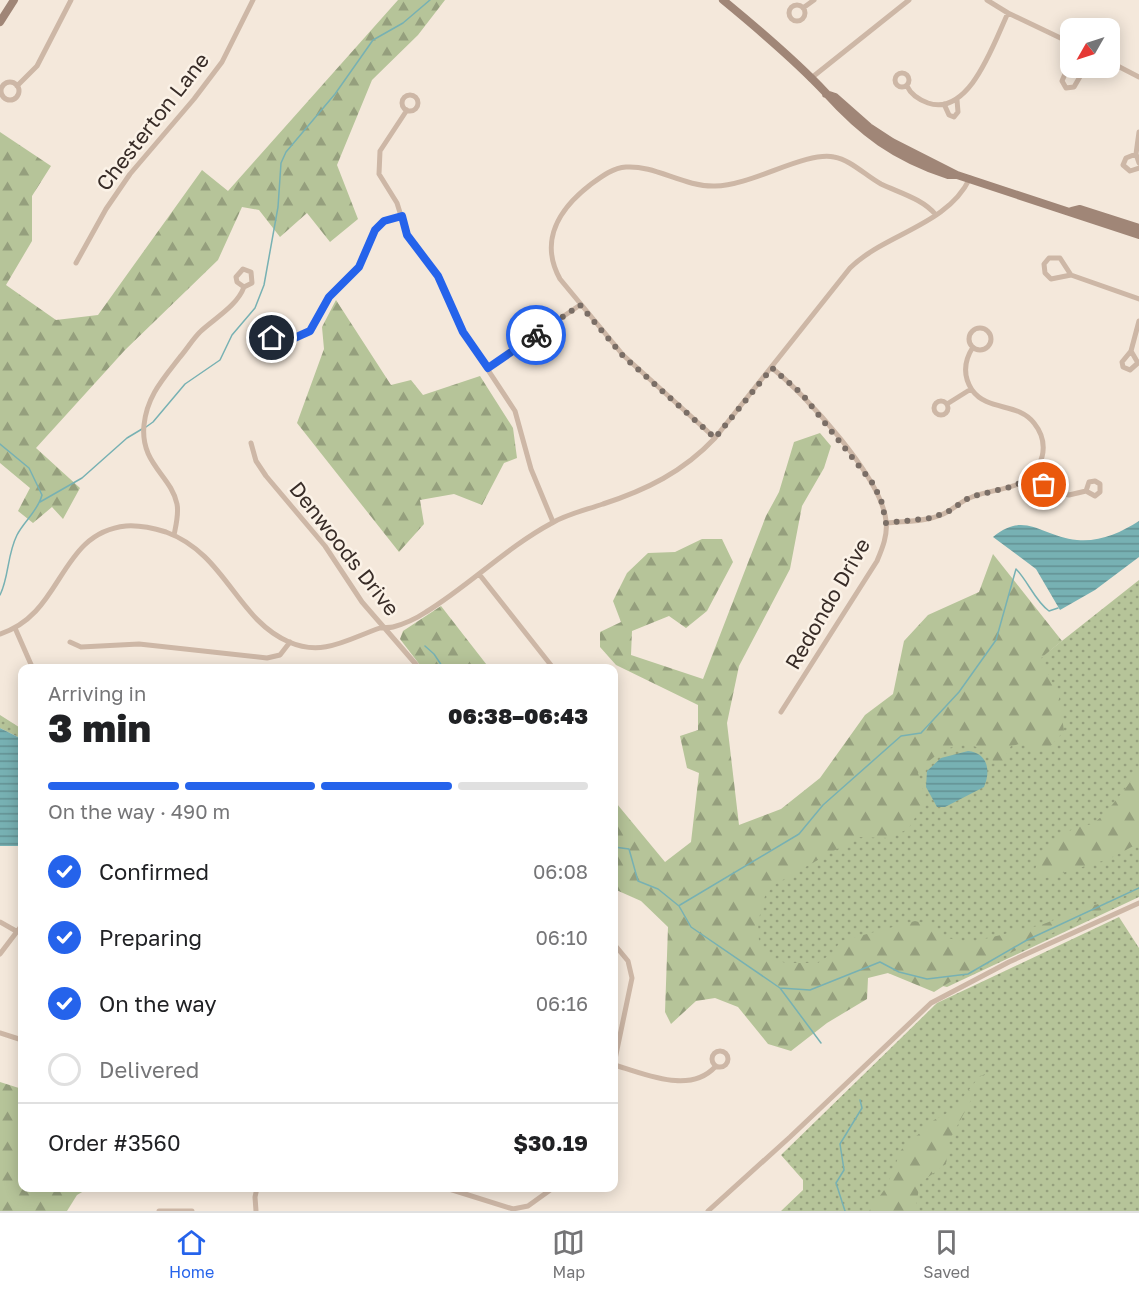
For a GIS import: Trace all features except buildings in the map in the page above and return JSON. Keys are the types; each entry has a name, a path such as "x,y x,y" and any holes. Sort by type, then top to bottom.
{"main road":[{"path":"0,22 14,0"},
{"path":"723,0 826,93 835,97 869,127 892,142 957,175 1072,211 1078,216 1139,235"},
{"path":"1072,211 1080,209 1139,228"}],"street":[{"path":"17,86 37,66 71,0"},
{"name":"Chesterton Lane","path":"76,263 106,209 130,174 194,99 222,62 253,0"},
{"path":"803,8 814,0"},
{"path":"810,79 909,0"},
{"path":"987,0 1008,14 1060,38"},
{"path":"907,86 921,100 944,104 957,100 969,90 1008,14"},
{"path":"1120,67 1139,77"},
{"path":"1063,78 1062,81 1066,88 1074,87 1079,78"},
{"path":"944,104 949,115 954,117 958,112 957,100"},
{"path":"406,110 383,145 378,158 382,181 397,203 407,235 438,276 463,332 515,411 531,469 553,522"},
{"path":"1136,154 1126,158 1123,165 1130,171 1139,165 1136,154 1139,132"},
{"path":"715,438 623,356 580,305 555,270 551,247 555,226 568,203 607,172 618,168 640,168 688,183 713,187 753,180 822,156 836,157 878,183 929,206 936,215"},
{"path":"0,634 15,628 40,609 78,550 94,537 116,527 138,526 174,536 204,554 257,619 275,635 290,642 325,648 351,641 382,627 392,627 426,612 553,522 657,483 682,468 715,438 841,278 858,260 936,215 961,194 970,178"},
{"path":"281,344 310,331 329,297 359,267 375,230 384,221 402,216"},
{"path":"1071,274 1060,258 1052,257 1044,264 1045,273 1051,279 1071,274 1139,299"},
{"path":"174,536 178,513 177,501 153,465 146,442 144,428 148,403 158,385 193,340 240,298 244,286"},
{"path":"488,368 580,305"},
{"path":"1131,351 1139,321"},
{"path":"886,523 932,518 949,511 970,497 1014,486 1034,476 1044,449 1041,434 1034,422 1016,410 983,401 971,388 965,368 973,347 969,338 972,331 978,327 986,329 991,336 990,345 981,350 973,347"},
{"name":"Redondo Drive","path":"772,368 802,394 874,485 882,503 886,523 884,543 877,561 782,712"},
{"path":"947,404 971,388"},
{"name":"Denwoods Drive","path":"251,443 256,461 266,476 319,538 362,602 415,664"},
{"path":"1034,476 1059,493 1069,495 1086,491"},
{"path":"479,574 550,664"},
{"path":"15,628 31,664"},
{"path":"70,642 81,647 139,644 267,658 280,655 290,642"},
{"path":"708,1211 932,1003 1009,962 1139,903"},
{"path":"0,922 16,931 0,954"},
{"path":"618,949 628,961 632,978 618,1047"},
{"path":"0,1033 18,1039"},
{"path":"618,1066 682,1081 699,1079 715,1067"},
{"path":"256,1211 257,1192"},
{"path":"459,1192 513,1209 528,1206 547,1192"},
{"path":"159,1211 192,1211"}],"green space":[{"path":"398,0 445,0 418,35 372,80 337,165 358,219 330,242 307,213 280,237 259,210 242,207 218,260 125,350 36,448 80,488 63,519 52,507 33,523 18,511 30,488 0,463 0,132 51,166 32,196 32,241 6,285 56,320 98,315 202,170 228,191"},
{"path":"336,300 391,385 411,380 423,395 480,376 513,428 517,458 504,463 482,505 454,494 420,500 424,524 399,552 297,423 324,349 322,327"},
{"path":"820,433 831,446 824,468 802,506 790,569 739,666 727,723 739,825 781,809 820,778 865,715 893,694 904,641 928,615 979,592 993,554 1062,641 1041,658 1059,697 1064,731 1048,749 1036,751 1024,743 1011,746 1000,766 982,750 964,745 955,746 930,760 918,773 926,800 908,829 889,838 858,837 774,885 765,896 758,922 759,941 769,956 785,963 818,963 831,954 841,941 915,921 935,926 944,937 968,943 1041,925 1090,906 1129,897 953,980 934,992 888,973 868,978 867,999 827,1023 791,1051 768,1044 738,1007 715,998 696,1001 671,1024 665,1012 668,927 641,901 618,891 618,805 665,862 691,842 699,773 687,768 680,736 698,730 698,705 615,664 600,647 600,632 621,622 613,601 627,573 648,553 675,552 702,539 722,539 733,562 707,611 686,628 669,616 632,631 631,655 703,679 766,516 779,492 794,442"},
{"path":"1139,580 1139,897 947,987 871,969 781,1047 696,930"},
{"path":"441,606 486,664 419,664 400,639 403,631"},
{"path":"0,715 18,726 18,737 0,728"},
{"path":"1139,770 1139,843 1109,859 1042,879 1033,875 1044,853 1054,841 1075,828 1098,820"},
{"path":"1119,917 1139,948 1139,1211 781,1211 803,1190 803,1180 781,1155 937,1003"},
{"path":"985,1074 948,1143 946,1164 920,1183 915,1211 869,1211 887,1186 901,1150 934,1120 953,1110 979,1077"},
{"path":"0,1082 18,1088 18,1192 82,1192 77,1195 67,1211 0,1211"}],"water":[{"path":"1139,521 1139,557 1095,590 1060,610 1036,569 993,537 1004,529 1024,525 1065,538 1094,540 1117,533"},
{"path":"0,728 18,737 18,846 0,846"},
{"path":"968,751 975,752 984,759 987,775 984,787 945,807 937,807 926,787 927,771 941,758"}],"waterway":[{"path":"146,427 153,422 185,384 220,360 232,335 255,308 264,285 278,207 281,163 286,152 335,94 373,40 403,23 430,0"},
{"path":"40,502 82,478 127,438 142,429"},
{"path":"0,444 29,468 42,495 14,543 0,595"},
{"path":"680,905 799,834 823,805 901,736 921,733 959,692 996,640 1016,569 1044,607 1049,611 1058,608"},
{"path":"425,646 441,664"},
{"path":"618,848 629,849 638,881 658,889 679,906 691,927 780,988 810,990 880,962 899,972 927,979 968,974 1027,940 1139,888"},
{"path":"780,988 821,1043"},
{"path":"845,1211 836,1183 844,1170 840,1144 862,1108 860,1100"}],"way so far":[{"path":"536,335 580,305 623,356 715,438 772,368 802,394 855,459 879,493 886,523 932,518 949,511 970,497 1022,484 1034,476 1044,485"}],"route":[{"path":"272,338 279,339 281,344 310,331 329,297 359,267 375,230 384,221 402,216 407,235 438,276 463,332 488,368 536,335"}]}
